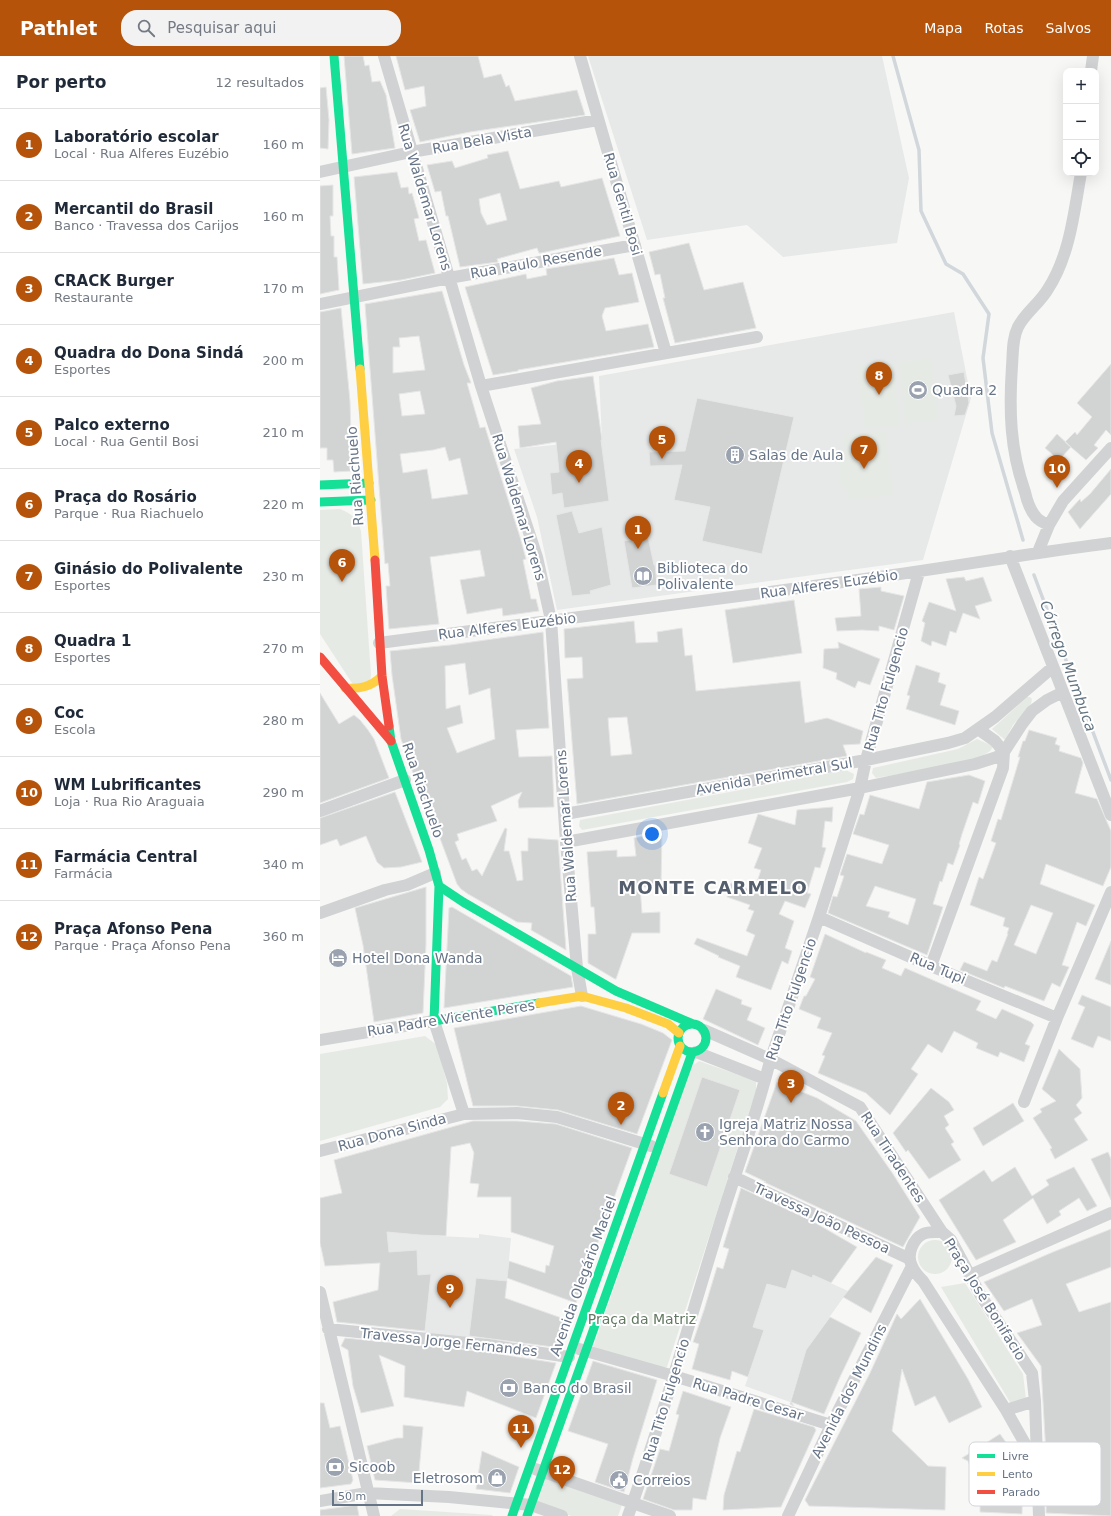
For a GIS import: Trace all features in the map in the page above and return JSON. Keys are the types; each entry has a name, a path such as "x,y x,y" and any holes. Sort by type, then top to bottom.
{"main road":[{"name":"Rua Riachuelo","path":"334,56 371,500 382,676 391,741 429,850 439,886 434,1021"},
{"path":"320,485 369,483"},
{"path":"320,502 371,500"},
{"path":"320,657 391,741"},
{"path":"345,688 357,689 368,687 382,676"},
{"path":"439,886 463,902 616,991 700,1026 704,1030 707,1039 704,1048 694,1053 685,1051 680,1046 678,1040 679,1033 682,1028 693,1024"},
{"path":"582,996 626,1008 668,1024 679,1033"},
{"name":"Rua Padre Vicente Peres","path":"434,1021 582,996"},
{"name":"Avenida Olegário Maciel","path":"512,1516 680,1046"},
{"name":"Avenida Olegário Maciel","path":"529,1510 585,1351 694,1053"}],"street":[{"name":"Rua Waldemar Lorens","path":"384,56 481,386 537,557 551,620 566,842 577,968 582,996"},
{"name":"Rua Gentil Bosi","path":"580,56 666,353"},
{"path":"1091,68 1093,56"},
{"name":"Rua Bela Vista","path":"320,172 411,152 598,120"},
{"path":"1049,525 1040,521 1033,512 1019,475 1010,426 1010,394 1014,344 1018,327 1048,291 1060,269 1071,228 1080,176"},
{"name":"Rua Paulo Resende","path":"320,304 449,278 635,245"},
{"path":"481,386 757,337"},
{"path":"1038,552 1049,525 1063,502 1111,448"},
{"name":"Rua Alferes Euzébio","path":"379,643 702,602 919,572 1010,556 1111,543"},
{"path":"1010,556 1111,815"},
{"name":"Rua Tito Fulgencio","path":"628,1516 674,1376 765,1080 770,1059 819,917 860,788 866,760 919,572"},
{"name":"Avenida Perimetral Sul","path":"565,814 866,760 965,738 995,717 1053,667"},
{"path":"931,966 1003,768 1004,752 1032,711 1047,700 1063,692"},
{"path":"978,729 995,741 1004,752"},
{"name":"Avenida Perimetral Sul","path":"566,842 860,788 975,764 997,757 1004,752"},
{"path":"320,811 405,780"},
{"path":"320,914 385,890 407,885 435,873"},
{"path":"1024,1102 1057,1018 1111,892"},
{"name":"Rua Tupi","path":"819,917 931,966 1057,1018"},
{"path":"434,1021 464,1114"},
{"name":"Rua Padre Vicente Peres","path":"320,1040 434,1021"},
{"name":"Rua Tiradentes","path":"704,1030 770,1059 860,1106 942,1232"},
{"path":"694,1053 765,1080"},
{"name":"Rua Dona Sinda","path":"320,1151 464,1114 517,1113 556,1117 658,1149"},
{"name":"Travessa João Pessoa","path":"734,1177 911,1263"},
{"path":"970,1275 1111,1213"},
{"name":"Praça José Bonifacio","path":"911,1263 911,1249 917,1238 924,1233 942,1232 951,1240 981,1296 1032,1373 1036,1401 1037,1442"},
{"path":"911,1263 1006,1410 1024,1442"},
{"name":"Avenida dos Mundins","path":"788,1516 911,1263"},
{"path":"320,1292 367,1493 374,1516"},
{"name":"Travessa Jorge Fernandes","path":"328,1329 570,1352"},
{"name":"Rua Padre Cesar","path":"570,1352 585,1351 674,1376 831,1425"},
{"path":"1006,1410 1036,1401"},
{"path":"529,1466 632,1504 670,1516"},
{"path":"320,1500 367,1493 449,1497 516,1503 529,1510 562,1516"},
{"name":"Praça José Bonifacio","path":"1039,1506 1039,1516"}],"shaded area":[{"path":"588,56 882,56 909,178 897,243 783,257 747,225 647,240"},
{"path":"954,312 971,398 923,560 557,610 537,517 514,449 602,440 599,376"},
{"path":"386,1230 419,1235 479,1238 479,1234 511,1238 507,1281 476,1278 469,1338 425,1335 431,1275 418,1275 417,1250 389,1252"},
{"path":"792,1270 812,1278 813,1275 848,1291 806,1350 790,1402 745,1386 764,1331 753,1327 767,1284 786,1289"}],"green space":[{"name":"Quadra 2","path":"930,358 938,419 906,423 899,362"},
{"path":"893,363 900,425 865,428 858,366"},
{"path":"886,431 892,495 848,500 849,488 841,489 838,450 845,449 843,435"},
{"path":"340,509 354,517 361,531 371,675 370,681 354,686 320,634 320,510"},
{"path":"1027,697 1032,699 1031,704 1013,725 1005,740 992,729"},
{"path":"977,739 993,746 990,751 982,756 936,768 876,778 872,773 873,768 958,749"},
{"path":"846,770 854,774 853,779 847,782 582,830 579,826 580,820"},
{"path":"425,1036 437,1045 447,1083 448,1099 440,1107 320,1141 320,1054"},
{"name":"Praça da Matriz","path":"699,1061 756,1081 756,1091 667,1367 661,1368 593,1348 691,1067"},
{"path":"932,1240 938,1240 942,1241 949,1247 952,1257 951,1264 945,1271 938,1274 932,1274 928,1273 921,1267 918,1260 918,1254 919,1250 925,1243"},
{"path":"965,1283 1023,1374 1026,1399 1011,1404 941,1287"},
{"path":"544,1476 623,1502 618,1516 571,1516 535,1503"},
{"path":"400,1509 492,1515 493,1516 391,1516"}],"building":[{"path":"344,56 363,56 365,66 369,65 372,82 380,81 386,95 395,148 352,154"},
{"path":"396,56 478,56 484,78 501,74 506,87 509,85 515,101 577,90 585,115 470,132 420,142 410,110 426,106 424,86 405,90"},
{"path":"326,87 329,120 328,149 320,148 320,88"},
{"path":"508,151 520,189 559,181 561,187 602,178 620,236 541,253 539,253 537,248 497,259 498,262 460,267 448,216 446,216 441,191 435,192 427,165 452,161 455,168 488,158 487,155","holes":["500,193 507,220 487,225 481,213 479,199"]},
{"path":"397,172 401,188 408,187 409,194 412,193 419,218 414,219 419,241 426,240 435,273 401,280 363,284 354,177"},
{"path":"333,185 333,216 330,216 331,236 334,236 334,257 337,257 339,290 320,294 320,186"},
{"path":"689,243 704,290 743,282 756,328 675,343 663,298 665,298 660,274 655,275 649,252"},
{"path":"614,258 619,275 632,273 639,302 605,308 602,316 606,331 648,324 654,347 493,375 465,287 526,274 527,279 547,275 546,269"},
{"path":"442,291 464,365 471,383 467,383 480,428 485,427 520,537 526,559 523,560 531,599 536,599 539,611 503,616 502,608 467,614 460,580 485,576 480,550 430,557 439,624 389,629 386,586 390,586 388,563 385,564 365,304","holes":["419,336 425,370 393,373 393,347 400,347 399,338","420,391 425,414 402,416 399,394","445,447 449,461 460,458 468,494 432,499 427,469 403,473 400,454"]},
{"path":"341,308 350,401 352,471 334,472 333,460 327,460 327,448 320,448 320,312"},
{"path":"1111,364 1111,435 1106,430 1094,445 1098,448 1086,460 1065,442 1075,432 1077,435 1092,417 1077,403"},
{"path":"964,372 969,403 965,415 954,416 956,406 948,375"},
{"path":"593,376 609,501 564,508 562,493 552,495 550,473 559,472 556,442 520,448 518,426 541,424 531,388 557,381"},
{"name":"Salas de Aula","path":"697,398 794,417 762,554 702,541 710,507 674,500 682,465 650,466 649,452 685,451"},
{"path":"1057,434 1071,447 1059,460 1045,448"},
{"path":"1111,469 1111,494 1080,529 1068,512 1080,499 1081,502 1090,494"},
{"path":"572,511 579,533 602,527 611,585 590,591 591,594 572,596 556,515"},
{"path":"648,537 655,565 657,585 632,588 624,541"},
{"path":"964,577 966,581 983,577 992,601 975,606 980,619 963,613 956,633 950,631 946,646 932,641 931,646 921,641 925,623 922,621 929,602 956,611 946,579"},
{"path":"881,587 881,591 904,596 894,630 879,626 879,631 837,631 835,618 861,616 859,589"},
{"path":"794,600 802,653 733,663 725,610"},
{"path":"634,621 636,643 658,642 657,632 682,628 685,656 692,655 696,691 800,681 805,723 827,718 863,731 860,744 843,745 847,756 577,804 567,679 583,678 582,657 565,658 564,629","holes":["627,717 632,754 611,756 608,718"]},
{"path":"543,632 549,728 516,730 519,757 552,756 554,807 519,808 518,801 522,792 491,806 497,821 457,834 459,840 455,842 462,860 466,858 472,871 477,869 482,876 505,828 507,829 504,851 509,851 517,881 523,880 521,851 528,851 528,838 558,840 566,950 531,930 532,923 517,922 461,889 457,884 428,806 419,790 401,739 390,651 450,645","holes":["465,663 469,695 490,688 495,739 457,753 447,728 463,723 460,705 446,709 445,666"]},
{"path":"838,642 880,659 870,685 858,681 855,688 836,679 837,673 823,668 824,649 839,648"},
{"path":"916,665 940,673 938,682 946,685 940,705 959,711 955,725 906,709 910,696 907,695"},
{"path":"320,693 339,724 354,715 360,720 374,739 389,778 320,803"},
{"path":"1029,730 1057,738 1055,744 1060,746 1059,751 1081,758 1083,763 1075,793 1097,799 1111,831 1111,867 1103,886 1046,864 1040,884 1095,905 1086,926 1077,922 1062,965 1069,967 1060,987 1052,983 1044,1001 1005,986 1004,988 960,970 964,962 987,971 992,960 997,962 1008,934 1009,928 1003,926 1005,918 970,905 979,877 983,879 996,843 991,841 998,819 1001,820 1020,757 1018,757 1023,741 1025,741","holes":["1031,905 1053,913 1036,954 1014,945"]},
{"path":"969,775 985,781 978,804 973,802 953,865 948,863 942,882 940,881 933,904 943,907 927,955 828,913 833,896 837,897 844,876 840,875 847,854 882,864 889,845 853,834 860,814 864,815 870,795 919,809 927,782","holes":["875,886 916,899 908,925 888,917 890,912 866,906"]},
{"path":"395,792 422,862 401,867 384,868 377,862 366,836 340,846 337,839 320,845 320,818"},
{"path":"833,807 832,822 825,821 822,847 826,848 820,868 815,867 807,893 811,894 805,908 785,901 779,914 794,921 785,948 792,951 788,964 782,961 771,990 736,977 740,966 718,957 719,956 694,944 697,938 747,956 755,935 746,931 754,911 748,909 750,905 727,897 731,883 754,891 761,870 754,868 762,848 748,843 758,814 795,825 797,810"},
{"path":"662,832 661,886 640,887 642,913 660,912 660,933 632,933 615,979 588,963 588,934 596,934 594,907 591,907 587,852 617,850 617,857 636,856 634,838"},
{"path":"426,887 426,944 423,1013 374,1022 363,945 355,908"},
{"path":"452,907 571,976 573,987 444,1008 449,908"},
{"path":"825,934 866,953 886,960 882,968 901,976 905,968 981,1001 976,1010 996,1019 1002,1009 1031,1022 1034,1025 1025,1044 1030,1046 1024,1062 1000,1052 998,1057 976,1048 978,1043 954,1031 942,1053 928,1044 911,1069 918,1074 890,1115 866,1093 818,1073 825,1056 822,1055 832,1033 817,1028 821,1018 799,1009 804,996 806,996 815,979 810,977"},
{"path":"1111,941 1111,985 1095,979"},
{"path":"716,989 742,1000 741,1004 752,1008 747,1020 765,1028 758,1045 703,1019"},
{"path":"1082,995 1111,1007 1111,1041 1098,1036 1093,1048 1071,1039 1085,1007 1078,1004"},
{"path":"581,1006 641,1024 663,1033 672,1040 637,1134 558,1110 517,1106 473,1106 454,1028"},
{"path":"1059,1049 1080,1069 1082,1098 1076,1105 1082,1113 1074,1119 1088,1140 1055,1159 1050,1149 1052,1148 1033,1118 1042,1112 1040,1109 1056,1101 1042,1089"},
{"name":"Igreja Matriz Nossa Senhora do Carmo","path":"702,1077 740,1090 707,1187 669,1174"},
{"path":"777,1082 817,1098 856,1121 893,1174 920,1217 903,1247 745,1172"},
{"path":"931,1088 949,1102 954,1110 944,1116 949,1125 945,1128 954,1142 951,1144 961,1160 929,1179 908,1150 906,1152 893,1133"},
{"path":"1013,1103 1024,1121 983,1146 973,1128"},
{"path":"473,1121 517,1121 556,1124 632,1148 576,1303 507,1278 509,1261 545,1273 546,1265 549,1266 554,1246 511,1232 511,1197 477,1197 479,1184 470,1183 474,1153 470,1143 451,1147 446,1236 387,1232 389,1252 417,1250 418,1275 431,1274 425,1331 337,1322 333,1302 378,1290 380,1263 325,1266 320,1243 320,1198 342,1193 334,1160"},
{"path":"1108,1152 1111,1159 1111,1200 1091,1159"},
{"path":"1015,1167 1032,1196 1049,1185 1046,1180 1074,1167 1097,1206 1087,1211 1079,1198 1059,1211 1061,1215 1047,1224 1033,1198 1003,1220 1016,1242 976,1260 939,1200 984,1170 992,1182"},
{"path":"741,1188 812,1221 857,1247 831,1283 813,1275 812,1278 792,1270 786,1289 767,1284 753,1327 764,1330 748,1377 732,1371 730,1380 692,1369 699,1344 693,1342 717,1267 723,1269 729,1249 723,1247"},
{"path":"1111,1229 1111,1267 1066,1284 1079,1312 1111,1302 1111,1516 1046,1513 1046,1506 1101,1506 1101,1442 1045,1442 1041,1366 1017,1333 1042,1325 1032,1299 1004,1311 984,1282"},
{"path":"876,1257 893,1265 871,1313 843,1297"},
{"path":"476,1278 507,1281 505,1298 570,1321 561,1348 469,1336"},
{"path":"920,1299 968,1379 982,1407 949,1423 935,1396 915,1406 902,1369 892,1431 928,1466 946,1467 945,1510 809,1506 805,1500 870,1373 897,1314 901,1319"},
{"path":"830,1317 861,1333 824,1414 791,1402 794,1406 790,1404 806,1350"},
{"path":"345,1338 487,1352 556,1363 536,1418 467,1391 464,1407 404,1397 405,1366 379,1355 394,1406 361,1413 353,1386 348,1350 341,1346"},
{"path":"593,1361 657,1380 624,1492 595,1482 608,1444 568,1431"},
{"path":"683,1391 731,1407 720,1438 706,1500 693,1498 692,1510 674,1510 643,1499 660,1449 669,1451 679,1415 676,1414"},
{"name":"Sicoob","path":"320,1403 324,1403 330,1428 340,1426 353,1480 351,1484 320,1488"},
{"path":"754,1409 814,1427 816,1430 781,1507 723,1510 724,1495 737,1451 740,1452"},
{"path":"403,1425 423,1427 418,1483 375,1480 367,1446 397,1438 403,1438"},
{"path":"1000,1434 1006,1442 987,1442"},
{"name":"Eletrosom","path":"482,1451 519,1467 510,1493 476,1489"},
{"path":"969,1454 969,1463 968,1461 962,1458"},
{"path":"357,1505 359,1516 320,1516 320,1510"},
{"path":"980,1506 1022,1506 1022,1514 980,1512"}],"waterway":[{"name":"Córrego Mumbuca","path":"893,56 919,150 921,211 946,264 963,274 989,314 983,358 992,433 1023,540"},
{"name":"Córrego Mumbuca","path":"1034,575 1111,780"}],"traffic: fast":[{"path":"334,56 360,369"},
{"path":"320,485 369,483"},
{"path":"320,502 371,500"},
{"path":"389,726 391,741 429,850 439,886 434,1021 539,1003"},
{"path":"439,886 463,902 616,991 693,1024"},
{"path":"692,1024 702,1028 706,1038 702,1048 692,1052 682,1048 678,1038 682,1028 692,1024"},
{"path":"527,1516 692,1053"},
{"path":"512,1516 663,1093"}],"traffic: slow":[{"path":"360,369 375,560"},
{"path":"345,688 356,688 369,685 374,683 382,676"},
{"path":"539,1003 582,996 626,1008 668,1024 679,1033"},
{"path":"663,1093 680,1046"}],"traffic: jam":[{"path":"375,560 382,676 389,726"},
{"path":"320,657 391,741"}],"place":[{"name":"Quadra 2","path":"918,390"},
{"name":"Quadra 1","path":"879,395"},
{"name":"Salas de Aula","path":"735,455"},
{"name":"Palco externo","path":"662,459"},
{"name":"Ginásio do Polivalente","path":"864,469"},
{"name":"Quadra do Dona Sindá","path":"579,483"},
{"name":"WM Lubrificantes","path":"1057,488"},
{"name":"Laboratório escolar","path":"638,549"},
{"name":"Biblioteca do Polivalente","path":"643,576"},
{"name":"Praça do Rosário","path":"342,582"},
{"name":"Hotel Dona Wanda","path":"338,958"},
{"name":"CRACK Burger","path":"791,1103"},
{"name":"Mercantil do Brasil","path":"621,1125"},
{"name":"Igreja Matriz Nossa Senhora do Carmo","path":"705,1132"},
{"name":"Coc","path":"450,1308"},
{"name":"Banco do Brasil","path":"509,1388"},
{"name":"Farmácia Central","path":"521,1448"},
{"name":"Sicoob","path":"335,1467"},
{"name":"Eletrosom","path":"497,1478"},
{"name":"Correios","path":"619,1480"},
{"name":"Praça Afonso Pena","path":"562,1489"}],"district":[{"name":"MONTE CARMELO","path":"713,888"}]}
